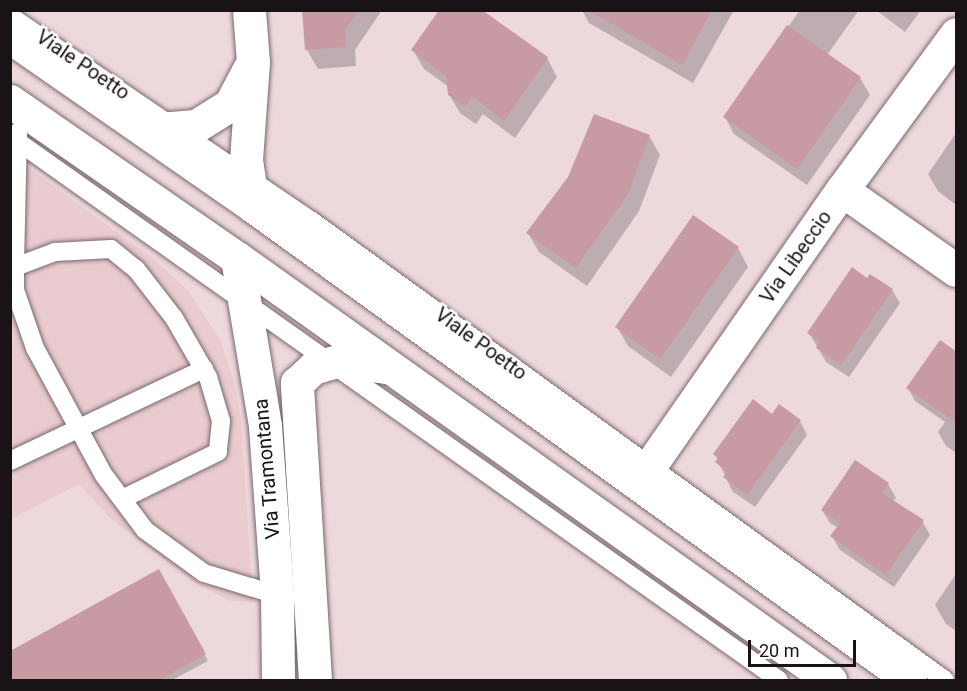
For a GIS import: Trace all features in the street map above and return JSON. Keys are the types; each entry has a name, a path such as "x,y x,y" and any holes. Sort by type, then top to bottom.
{"main road":[{"path":"249,10 252,62 246,160 251,192"},
{"name":"Via Libeccio","path":"644,475 842,190 957,34"},
{"name":"Viale Poetto","path":"10,37 160,129 251,192 644,475 910,681"},
{"path":"160,129 196,126 230,105 252,62"},
{"path":"14,121 237,258 830,681"},
{"path":"842,190 957,270"},
{"name":"Via Tramontana","path":"237,258 266,426 277,595 278,681"},
{"name":"Via Tramontana","path":"315,681 297,383 313,368 342,360 391,368"}],"lane":[{"name":"Viale Poetto","path":"10,16 160,129"},
{"path":"14,121 13,268 15,290 35,348 103,474 146,531 204,573 277,595"},
{"path":"14,121 245,302 779,681"},
{"path":"13,268 55,252 111,249 136,269 174,318 204,369 221,422 218,452 122,499"},
{"path":"10,461 204,369"},
{"name":"Viale Poetto","path":"644,475 945,681"}],"shaded area":[{"path":"11,155 154,259 189,292 220,340 234,382 241,420 253,602 230,601 195,583 109,517 79,484 11,519"}],"building":[{"path":"302,10 359,10 345,31 346,47 305,50"},
{"path":"439,10 482,10 548,57 504,121 472,96 465,106 448,95 446,76 411,50"},
{"path":"588,10 712,10 682,65"},
{"path":"787,25 861,77 797,169 723,117"},
{"path":"594,114 650,135 629,192 576,268 526,233 568,177"},
{"path":"693,215 739,247 660,359 615,327"},
{"path":"852,267 867,278 870,274 893,289 841,365 816,348 820,342 807,333"},
{"path":"940,340 957,352 957,423 906,388"},
{"path":"753,399 772,414 779,404 801,420 747,495 723,477 727,472 715,462 718,458 713,454"},
{"path":"855,460 889,483 882,493 924,520 886,575 830,536 840,523 821,510"},
{"path":"159,569 206,654 157,681 10,681 10,651"}]}
